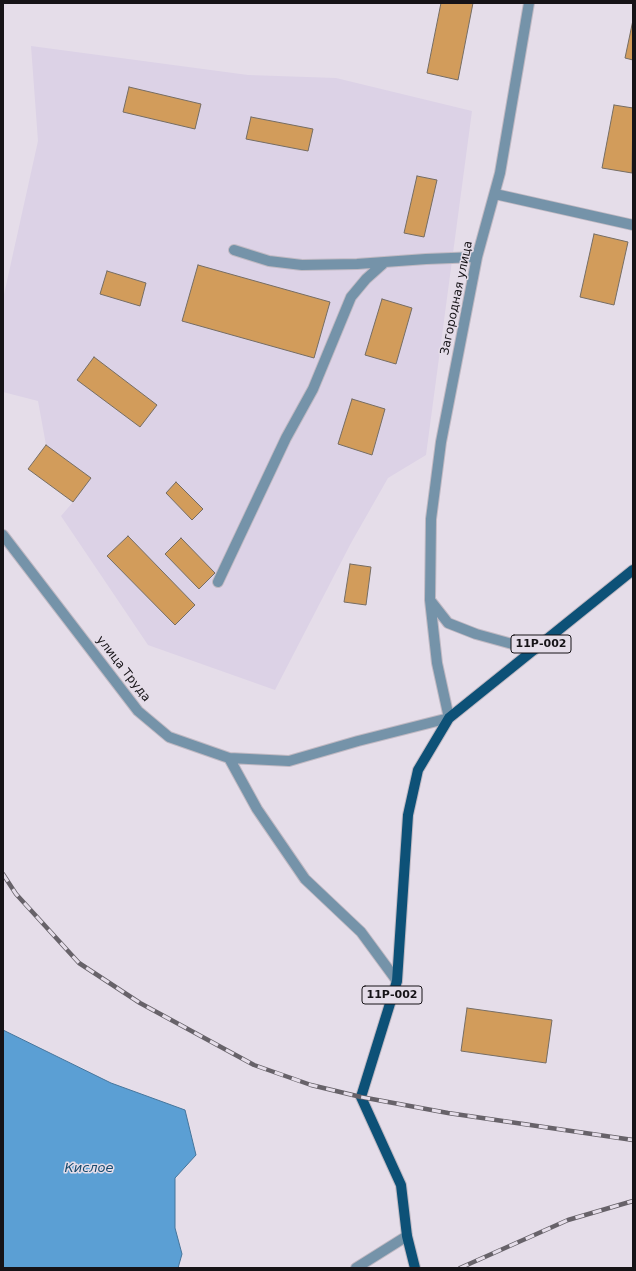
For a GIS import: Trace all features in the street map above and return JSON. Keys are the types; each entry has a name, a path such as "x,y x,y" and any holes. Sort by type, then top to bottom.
{"main road":[{"name":"11Р-002","path":"415,1268 407,1236 401,1185 361,1097 397,981 408,815 418,770 449,718 633,570"}],"street":[{"name":"Загородная улица","path":"449,718 437,663 430,600 431,519 441,442 477,257 500,173 529,3"},
{"path":"495,194 633,225"},
{"path":"234,250 270,261 302,265 477,257"},
{"path":"218,582 286,438 313,389 351,297 366,279 386,262"},
{"name":"улица Труда","path":"3,535 138,711 169,736 229,758 289,761 358,741 449,718"},
{"path":"430,600 448,623 476,634 534,650"},
{"path":"229,758 257,809 305,879 361,932 397,981"},
{"path":"356,1268 407,1236"}],"shaded area":[{"path":"31,46 248,75 336,78 472,111 426,455 388,478 351,543 275,690 148,645 61,516 73,502 28,469 46,445 38,401 3,392 3,299 38,141"}],"water":[{"name":"Кислое","path":"3,1030 111,1083 185,1110 196,1155 175,1178 175,1228 182,1254 178,1268 3,1268"}],"building":[{"path":"441,3 473,3 458,80 427,73"},
{"path":"633,20 633,60 625,58"},
{"path":"129,87 201,104 195,129 123,112"},
{"path":"614,105 633,108 632,173 602,168"},
{"path":"251,117 313,129 308,151 246,139"},
{"path":"417,176 437,180 424,237 404,233"},
{"path":"594,234 628,242 614,305 580,297"},
{"path":"198,265 330,302 314,358 182,321"},
{"path":"107,271 146,283 140,306 100,294"},
{"path":"382,299 412,308 396,364 365,355"},
{"path":"94,357 157,405 140,427 77,380"},
{"path":"352,399 385,409 372,455 338,444"},
{"path":"46,445 91,478 73,502 28,469"},
{"path":"176,482 203,509 192,520 166,493"},
{"path":"128,536 195,605 175,625 107,556"},
{"path":"181,538 215,573 199,589 165,554"},
{"path":"350,564 371,567 366,605 344,602"},
{"path":"467,1008 552,1020 546,1063 461,1051"}],"railway":[{"path":"3,874 16,894 79,963 140,1003 254,1065 311,1085 361,1097 448,1113 633,1140"},
{"path":"460,1268 568,1220 633,1201"}]}
